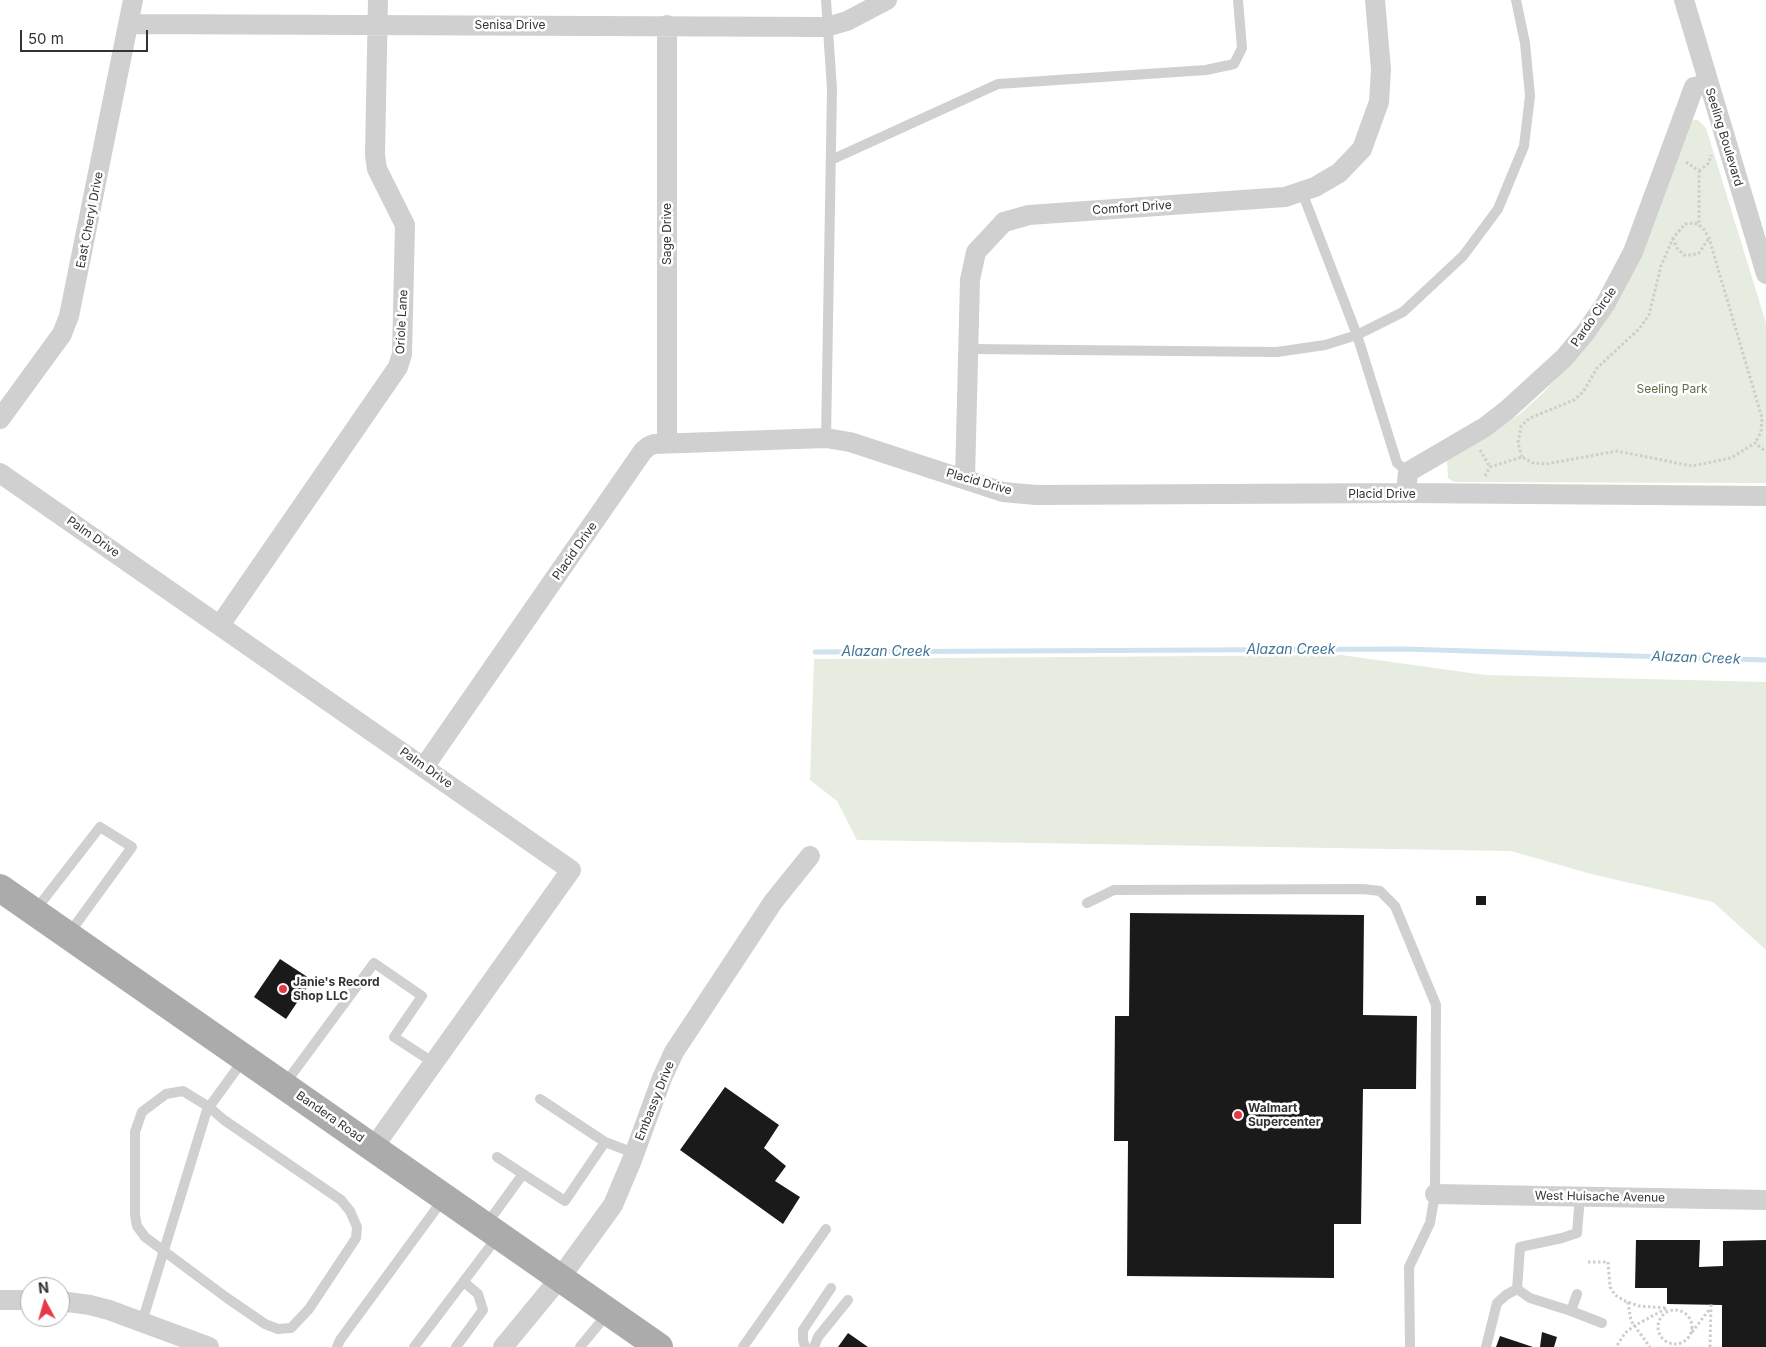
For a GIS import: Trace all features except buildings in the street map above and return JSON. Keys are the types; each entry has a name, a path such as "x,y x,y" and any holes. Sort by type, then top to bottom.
{"main road":[{"name":"Bandera Road","path":"0,888 659,1347"}],"street":[{"name":"East Cheryl Drive","path":"0,420 62,334 69,316 133,0"},
{"name":"Oriole Lane","path":"220,625 398,368 402,354 405,225 377,169 378,0"},
{"name":"Senisa Drive","path":"128,24 826,27 847,21 887,0"},
{"name":"Comfort Drive","path":"965,480 970,280 976,252 1004,222 1029,215 1263,200 1302,192 1340,173 1362,149 1379,102 1381,70 1375,0"},
{"name":"Seeling Boulevard","path":"1684,0 1766,274"},
{"name":"Sage Drive","path":"666,25 667,443"},
{"name":"Pardo Circle","path":"1408,472 1485,427 1507,410 1564,358 1585,333 1622,277 1694,87 1708,84"},
{"name":"Placid Drive","path":"424,767 648,446 667,443 826,438 850,442 1003,492 1036,495 1406,493 1766,496"},
{"path":"1406,493 1408,472"},
{"name":"Palm Drive","path":"0,473 571,870 373,1148"},
{"name":"Embassy Drive","path":"504,1347 560,1278 612,1205 674,1052 773,902 810,856"},
{"name":"West Huisache Avenue","path":"1435,1194 1766,1200"},
{"path":"0,1300 20,1300"},
{"path":"70,1302 90,1305 209,1347"}],"lane":[{"path":"826,0 826,27 832,89 826,438"},
{"path":"831,160 998,84 1206,70 1234,64 1242,48 1238,0"},
{"path":"968,349 1277,352 1325,345 1358,335 1403,312 1463,256 1498,209 1524,146 1530,96 1525,43 1516,0"},
{"path":"1302,192 1358,335 1397,463 1408,472"},
{"path":"34,912 100,827 132,847 68,935"},
{"path":"1087,903 1114,890 1363,888 1380,891 1395,906 1436,1005 1435,1194 1430,1223 1409,1267 1410,1347"},
{"path":"284,1086 374,963 422,996 394,1037 434,1063"},
{"path":"142,1322 186,1171 209,1107 245,1058"},
{"path":"182,1091 209,1107 224,1120 341,1200 350,1211 357,1227 356,1238 309,1310 291,1328 278,1329 265,1324 227,1298 145,1236 137,1226 135,1215 135,1132 142,1112 166,1094 182,1091"},
{"path":"540,1099 605,1142 634,1154"},
{"path":"497,1157 565,1201 605,1142"},
{"path":"414,1347 464,1282 523,1174"},
{"path":"1486,1347 1497,1304 1517,1289 1520,1247 1562,1238 1577,1232 1580,1196"},
{"path":"341,1344 445,1197"},
{"path":"743,1347 826,1229"},
{"path":"456,1347 483,1310 478,1294 464,1282"},
{"path":"805,1347 803,1330 831,1288"},
{"path":"1517,1289 1530,1298 1602,1323"},
{"path":"1571,1311 1576,1294"},
{"path":"814,1347 818,1337 848,1300"},
{"path":"580,1347 609,1312"}],"path":[{"path":"1672,145 1682,148 1683,157 1687,164 1699,172 1699,226"},
{"path":"1695,223 1699,226 1709,238 1762,418 1761,432 1756,443 1731,458 1692,466 1617,451 1546,464 1533,463 1522,457 1518,444 1521,426 1530,418 1574,400 1583,392 1597,368 1644,322 1652,308 1662,266 1673,238 1685,224 1695,223"},
{"path":"1673,238 1677,248 1684,255 1699,253 1709,238"},
{"path":"1756,443 1766,452"},
{"path":"1483,494 1484,479 1490,467 1522,457"},
{"path":"1588,1262 1608,1262 1610,1287 1615,1294 1628,1302 1639,1306 1667,1308 1661,1313 1658,1331 1664,1341 1672,1346 1685,1342 1709,1311 1711,1304 1710,1347"},
{"path":"1628,1302 1628,1311 1634,1326 1650,1347"},
{"path":"1616,1347 1625,1333 1634,1326 1661,1313 1672,1310 1683,1312 1691,1321 1692,1332"}],"green space":[{"name":"Seeling Park","path":"1693,120 1698,120 1706,128 1766,323 1766,483 1454,482 1448,478 1447,460 1520,414 1544,392 1588,343 1616,304 1638,264 1688,124"},
{"path":"1341,655 1485,675 1766,682 1766,950 1713,902 1591,874 1511,851 857,840 837,801 810,780 814,659"}],"waterway":[{"name":"Alazan Creek","path":"815,652 1403,649 1766,660"}],"place":[{"name":"Janie's Record Shop LLC","path":"283,989"},
{"name":"Walmart Supercenter","path":"1238,1115"}]}
